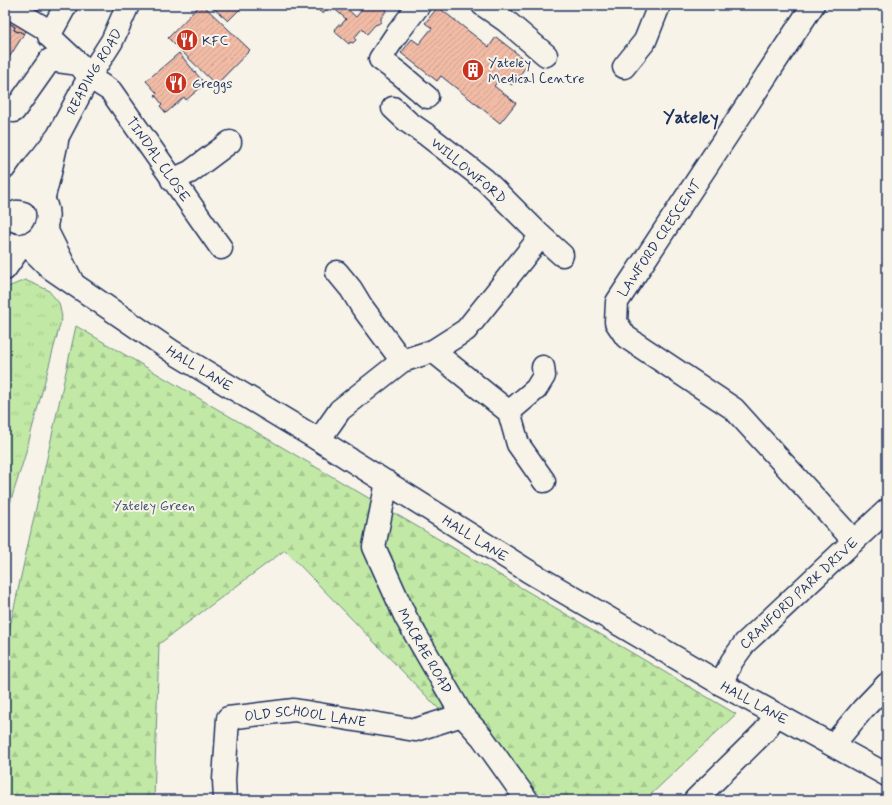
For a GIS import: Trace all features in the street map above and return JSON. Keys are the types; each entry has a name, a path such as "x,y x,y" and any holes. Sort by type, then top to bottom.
{"street":[{"path":"6,5 51,32 66,5"},
{"name":"READING ROAD","path":"43,200 58,136 84,70 112,41 128,5"},
{"path":"420,5 396,35 380,59 427,96"},
{"path":"483,5 506,21 546,55"},
{"path":"624,67 645,41 658,8 655,5"},
{"name":"LAWFORD CRESCENT","path":"813,5 617,302 616,322 626,338 734,409 854,541"},
{"name":"TINDAL CLOSE","path":"51,32 49,36 84,70 111,91 221,248"},
{"path":"5,105 14,112 50,60 84,70"},
{"name":"WILLOWFORD","path":"393,108 408,122 485,180 562,255"},
{"name":"READING ROAD","path":"10,186 36,164 58,136"},
{"path":"172,180 190,172 230,142"},
{"path":"5,269 18,244 36,240 42,235 46,228 48,219 47,209 43,200 38,194 32,190 10,186"},
{"name":"HALL LANE","path":"46,228 74,284"},
{"path":"319,440 340,410 402,361 433,351 466,330 541,236"},
{"name":"HALL LANE","path":"18,244 50,268 173,352 319,440 528,571 721,684 887,776"},
{"path":"337,272 351,289 362,307 402,361"},
{"path":"433,351 509,412 518,444 544,481"},
{"path":"509,412 536,389 544,376 543,367"},
{"name":"MACRAE ROAD","path":"387,482 374,547 406,618 462,715 482,737 527,800"},
{"name":"CRANFORD PARK DRIVE","path":"721,684 732,662 745,643 887,510"},
{"path":"833,746 863,709 887,684"},
{"name":"OLD SCHOOL LANE","path":"225,800 224,780 228,718 294,710 415,730 462,715"},
{"path":"706,796 764,732 776,715"}],"green space":[{"path":"25,280 48,290 59,303 62,317 24,459 5,515 5,292 8,287"},
{"name":"Yateley Green","path":"76,326 736,714 645,800 527,800 285,550 159,644 154,800 5,800 5,649"}],"building":[{"path":"15,5 41,5 34,17"},
{"path":"200,5 203,5 250,50 216,85 168,38"},
{"path":"210,5 238,5 241,8 228,21"},
{"path":"312,5 330,5 323,14"},
{"path":"330,5 343,5 356,17 361,11 358,9 362,5 388,5 385,8 387,10 381,18 381,22 375,25 367,34 362,29 355,37 356,40 353,43 350,42 349,44 335,32 336,27 341,25 346,19"},
{"name":"Yateley Medical Centre","path":"438,7 489,47 496,37 529,63 512,85 501,77 494,86 516,103 500,123 441,76 437,81 401,53 412,39 419,44 432,28 425,23"},
{"path":"11,13 29,25 24,34 14,30 15,27 6,21"},
{"path":"5,20 15,27 14,30 24,34 5,64"},
{"name":"Greggs","path":"179,53 205,84 186,100 184,97 166,113 160,106 162,104 155,95 157,93 146,81"}],"place":[{"name":"KFC","path":"187,40"},
{"name":"Yateley Medical Centre","path":"473,70"},
{"name":"Greggs","path":"176,83"}],"district":[{"name":"Yateley","path":"691,117"}]}
